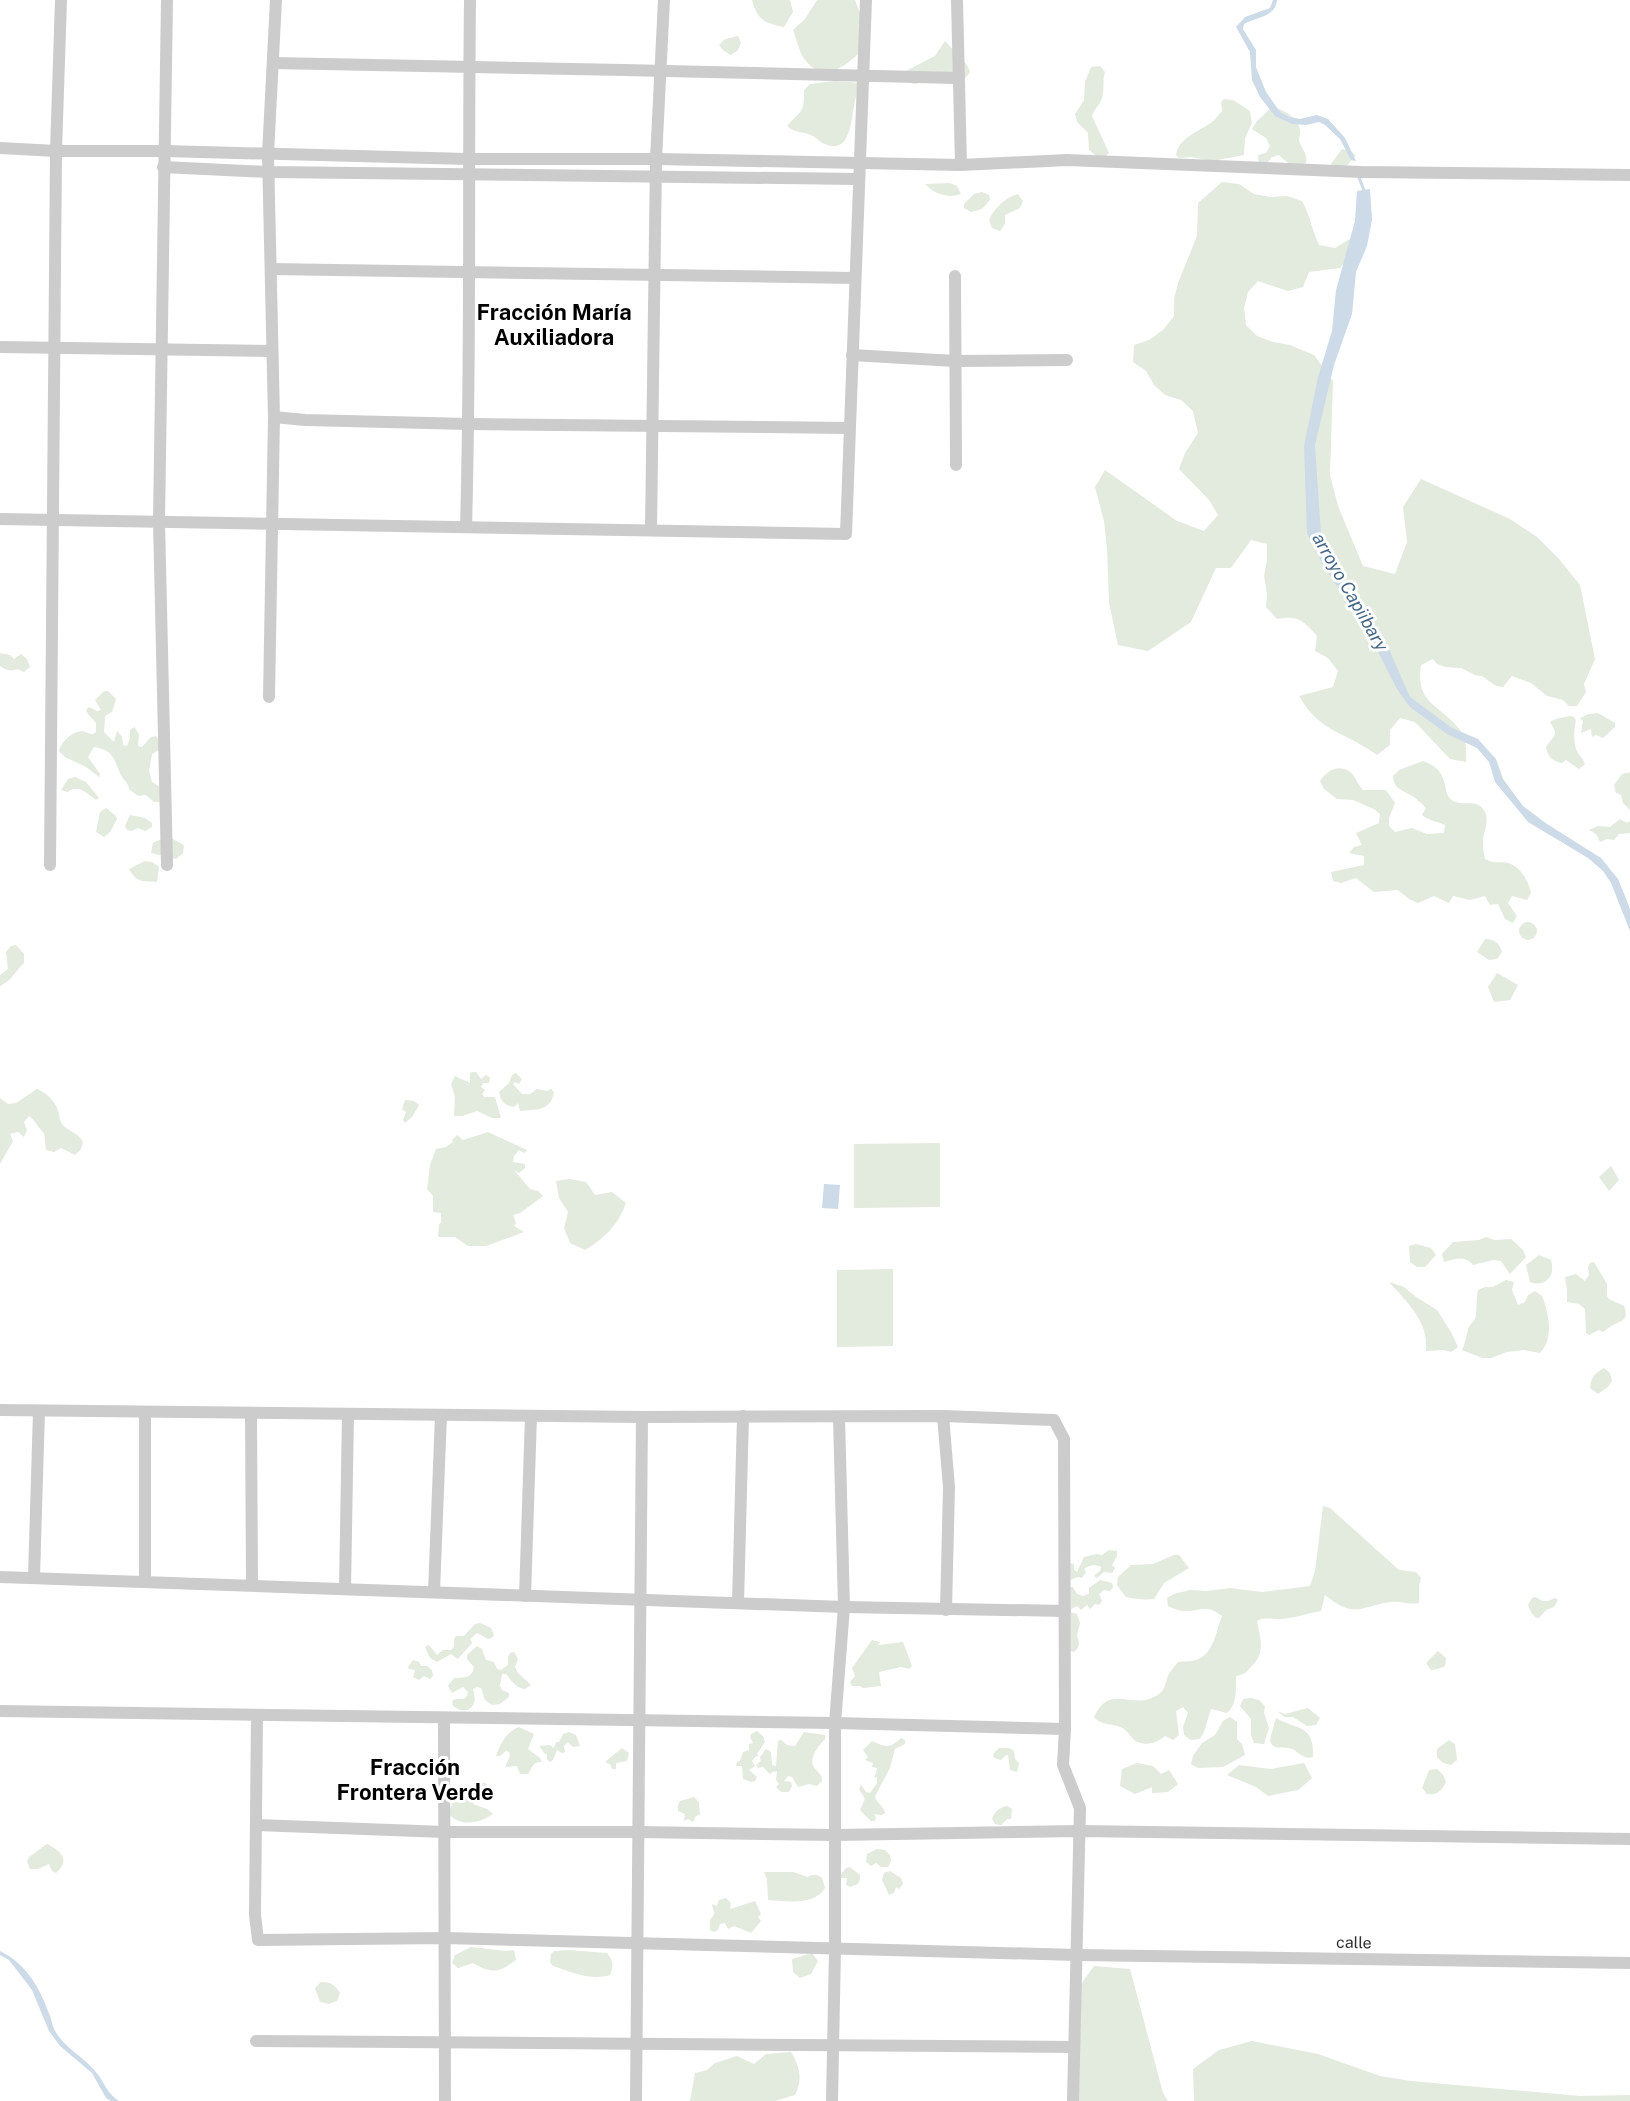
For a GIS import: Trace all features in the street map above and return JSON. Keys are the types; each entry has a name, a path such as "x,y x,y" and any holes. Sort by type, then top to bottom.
{"street":[{"path":"50,865 56,151 61,0"},
{"path":"167,0 159,521 167,865"},
{"path":"269,697 274,417 268,154 276,0"},
{"path":"466,527 469,424 470,0"},
{"path":"651,530 656,159 664,0"},
{"path":"0,519 846,534 866,0"},
{"path":"957,0 961,165"},
{"path":"273,63 469,65 660,72 958,78"},
{"path":"0,148 468,159 656,159 961,165 1067,160 1355,172 1630,175"},
{"path":"163,166 269,172 858,179"},
{"path":"270,269 855,278"},
{"path":"955,276 956,465"},
{"path":"0,347 272,351"},
{"path":"852,356 955,361 1067,360"},
{"path":"274,417 305,420 469,424 849,428"},
{"path":"0,1410 642,1417 943,1416 1054,1420 1064,1439 1065,1729 1063,1765 1080,1808 1073,2101"},
{"path":"34,1577 39,1411"},
{"path":"145,1412 145,1581"},
{"path":"251,1413 252,1585"},
{"path":"345,1589 348,1414"},
{"path":"434,1592 441,1415"},
{"path":"525,1596 531,1416"},
{"path":"738,1604 743,1416"},
{"path":"832,2101 835,1723 844,1607 838,1416"},
{"path":"943,1416 949,1487 946,1610"},
{"path":"636,2101 642,1417"},
{"path":"0,1577 738,1604 1065,1611"},
{"path":"0,1711 835,1723 1065,1729"},
{"path":"257,1715 256,1825 445,1832 835,1835 1080,1832 1630,1839"},
{"path":"444,1718 445,2101"},
{"name":"calle","path":"256,1825 255,1915 258,1940 445,1938 1077,1955 1630,1963"},
{"path":"255,2041 1074,2047"}],"shaded area":[{"path":"752,0 790,0 793,12 784,27 772,24 759,16"},
{"path":"817,0 855,0 862,19 859,53 847,64 833,71 819,71 806,61 793,30 805,19"},
{"path":"738,36 741,43 738,50 731,55 719,45 725,39"},
{"path":"945,41 967,65 970,72 967,76 955,84 937,80 914,84 906,81 904,72 935,56"},
{"path":"1100,66 1105,72 1103,94 1092,116 1109,153 1103,158 1089,150 1088,133 1077,122 1075,114 1084,100 1085,82 1091,67"},
{"path":"835,81 861,83 855,99 849,133 841,144 834,146 823,143 813,136 787,126 801,111 804,90 810,84"},
{"path":"1224,99 1233,100 1250,111 1252,123 1245,138 1244,155 1212,161 1191,157 1179,158 1176,155 1181,144 1215,119 1222,111 1221,102"},
{"path":"1272,107 1286,112 1299,125 1299,140 1306,156 1306,163 1291,164 1279,155 1272,157 1267,163 1259,163 1258,155 1266,153 1270,146 1266,138 1252,129"},
{"path":"1342,149 1356,155 1345,168 1337,169 1331,164"},
{"path":"1222,182 1239,184 1254,194 1270,197 1287,196 1302,201 1319,245 1335,248 1350,239 1349,256 1340,268 1309,272 1303,287 1288,291 1258,281 1248,292 1244,308 1246,325 1257,336 1290,345 1314,355 1333,381 1330,475 1338,506 1363,566 1395,574 1407,542 1403,507 1421,479 1510,519 1537,537 1580,585 1595,659 1584,684 1586,692 1577,706 1569,706 1563,700 1547,696 1531,683 1512,676 1503,687 1496,686 1482,676 1461,668 1445,667 1437,664 1433,659 1421,665 1422,688 1431,703 1460,730 1466,745 1466,762 1450,759 1415,722 1400,718 1390,730 1390,745 1377,755 1325,725 1307,708 1299,696 1333,687 1338,671 1328,658 1315,651 1317,636 1308,626 1295,618 1277,619 1266,607 1267,593 1264,576 1267,544 1251,540 1231,568 1216,568 1191,622 1148,651 1118,645 1109,603 1104,521 1095,487 1105,470 1177,521 1204,531 1218,515 1209,500 1179,469 1185,453 1198,433 1193,411 1181,400 1165,395 1154,385 1146,371 1133,362 1134,345 1149,340 1163,330 1174,316 1174,299 1178,283 1197,236 1198,203"},
{"path":"950,183 957,186 961,194 942,195 925,184"},
{"path":"982,192 989,195 990,200 982,209 971,212 964,208 964,204 974,194"},
{"path":"1018,194 1023,201 1020,208 1005,215 1005,224 1000,231 992,228 989,220 994,212 1004,201"},
{"path":"0,653 10,655 14,659 21,654 27,659 30,667 24,672 17,669 4,669 0,666"},
{"path":"104,691 108,691 116,699 112,712 105,716 104,732 114,742 117,731 122,737 123,745 127,746 130,730 134,727 139,734 138,746 142,747 151,737 156,736 158,739 159,750 152,754 149,771 152,782 162,788 161,802 154,802 146,795 138,796 129,789 113,757 101,748 94,747 88,757 100,774 99,777 59,751 71,735 83,731 93,734 96,732 96,723 86,710 89,707 97,711 101,710 95,700"},
{"path":"1598,713 1615,723 1615,727 1603,738 1596,735 1592,737 1591,729 1581,733 1583,721 1580,718"},
{"path":"1570,716 1576,721 1575,745 1585,764 1579,769 1566,760 1562,763 1553,760 1546,747 1555,735 1550,722"},
{"path":"1423,761 1439,771 1451,799 1460,803 1479,805 1485,812 1487,820 1483,845 1485,859 1513,865 1526,880 1531,893 1527,900 1512,896 1508,903 1517,916 1513,923 1505,919 1498,904 1490,905 1485,896 1470,900 1453,896 1449,903 1434,896 1418,903 1398,890 1374,892 1356,878 1341,883 1333,881 1331,872 1364,865 1364,856 1349,853 1354,847 1362,845 1356,833 1379,823 1380,814 1353,800 1337,799 1324,789 1320,781 1332,770 1345,769 1351,773 1363,790 1386,790 1395,803 1389,818 1389,826 1395,832 1412,828 1427,834 1444,833 1445,825 1422,815 1426,808 1414,797 1397,787 1394,781 1393,776 1399,770"},
{"path":"1630,772 1630,810 1623,803 1621,795 1616,793 1614,785 1622,774"},
{"path":"75,777 86,782 99,798 96,800 79,789 68,792 61,790 68,779"},
{"path":"106,808 117,819 110,832 104,837 96,832 100,812"},
{"path":"130,815 145,818 152,823 152,827 145,831 138,828 127,830 125,826"},
{"path":"1620,819 1627,823 1630,821 1630,833 1619,834 1614,840 1607,839 1600,842 1596,834 1589,830 1598,826 1610,827"},
{"path":"167,836 184,845 183,853 176,859 151,853 153,843"},
{"path":"145,861 152,862 159,867 157,882 140,880 129,869"},
{"path":"1528,922 1534,925 1537,931 1534,937 1528,940 1522,937 1519,931 1522,925"},
{"path":"1485,939 1496,942 1499,946 1502,952 1497,959 1489,960 1477,952"},
{"path":"16,945 24,954 24,963 11,978 0,986 0,975 8,969 6,952 11,946"},
{"path":"1497,973 1518,985 1510,1000 1494,1002 1488,987"},
{"path":"472,1072 476,1072 481,1079 486,1075 490,1078 489,1083 483,1083 481,1087 485,1090 482,1094 484,1097 495,1097 501,1118 492,1118 477,1111 454,1116 455,1097 451,1084 455,1076 470,1083"},
{"path":"516,1073 522,1079 519,1084 515,1082 513,1084 522,1094 530,1094 537,1089 547,1091 551,1089 554,1092 550,1103 541,1108 520,1111 518,1103 514,1107 504,1102 499,1092"},
{"path":"37,1089 54,1102 60,1121 83,1142 81,1149 75,1155 61,1148 54,1152 46,1150 44,1133 29,1116 24,1122 27,1130 24,1137 18,1132 10,1134 13,1141 0,1164 0,1098 8,1104 16,1103"},
{"path":"405,1100 414,1101 419,1105 412,1117 405,1123 403,1120 406,1112 402,1109"},
{"path":"488,1132 527,1150 524,1153 519,1150 513,1162 525,1164 525,1168 519,1173 514,1170 530,1189 538,1191 543,1196 520,1213 513,1215 516,1223 514,1226 524,1232 486,1246 468,1246 455,1237 438,1237 441,1213 433,1212 433,1196 427,1189 430,1165 436,1149 446,1147 457,1135 463,1140"},
{"path":"940,1143 940,1207 854,1208 854,1144"},
{"path":"1611,1166 1619,1180 1609,1191 1599,1177"},
{"path":"569,1179 586,1182 595,1195 612,1192 626,1203 610,1230 585,1250 570,1243 564,1228 568,1212 559,1198 556,1181"},
{"path":"1486,1237 1494,1240 1511,1239 1523,1250 1526,1257 1510,1274 1501,1261 1493,1260 1473,1265 1463,1259 1444,1262 1442,1254 1453,1242 1479,1240"},
{"path":"1416,1244 1431,1248 1436,1255 1425,1267 1417,1267 1410,1262 1409,1246"},
{"path":"1539,1255 1551,1260 1551,1276 1545,1282 1530,1282 1526,1265"},
{"path":"1594,1262 1607,1284 1607,1296 1624,1306 1626,1315 1623,1320 1603,1332 1599,1330 1589,1335 1586,1333 1585,1309 1579,1304 1567,1302 1565,1277 1576,1274 1585,1281 1589,1275 1588,1267"},
{"path":"893,1269 893,1346 837,1347 837,1270"},
{"path":"1506,1280 1514,1282 1512,1290 1518,1305 1525,1302 1528,1295 1535,1291 1542,1296 1549,1326 1544,1347 1540,1353 1524,1350 1507,1352 1491,1358 1482,1358 1462,1350 1469,1327 1476,1316 1478,1290 1493,1287"},
{"path":"1389,1282 1404,1287 1437,1310 1458,1347 1451,1352 1426,1351 1424,1331 1420,1322"},
{"path":"1604,1368 1610,1373 1612,1381 1598,1394 1590,1388 1591,1381"},
{"path":"1323,1506 1330,1508 1399,1570 1416,1572 1421,1578 1419,1603 1391,1602 1350,1609 1325,1595 1321,1611 1257,1621 1261,1645 1259,1655 1246,1672 1236,1676 1235,1696 1230,1710 1227,1713 1211,1709 1200,1739 1191,1740 1184,1735 1183,1727 1188,1713 1183,1707 1176,1711 1179,1735 1173,1740 1165,1736 1150,1743 1138,1742 1124,1729 1101,1722 1094,1717 1101,1706 1108,1701 1115,1699 1140,1701 1159,1694 1178,1662 1196,1660 1207,1653 1211,1647 1222,1616 1207,1609 1181,1611 1168,1606 1167,1598 1190,1590 1230,1588 1263,1592 1310,1586 1315,1571"},
{"path":"1109,1550 1117,1551 1112,1565 1115,1568 1112,1573 1104,1572 1097,1578 1094,1576 1101,1567 1092,1565 1084,1569 1086,1572 1082,1578 1078,1577 1068,1581 1069,1563 1074,1564 1074,1570 1077,1572 1084,1557 1102,1555"},
{"path":"1179,1555 1189,1568 1164,1583 1154,1599 1126,1597 1117,1585 1118,1577 1131,1565 1153,1564"},
{"path":"1100,1580 1112,1583 1113,1587 1110,1591 1104,1590 1099,1594 1102,1601 1099,1605 1095,1604 1090,1609 1087,1605 1081,1610 1077,1606 1071,1609 1068,1606 1069,1587 1073,1587 1077,1594 1083,1596 1089,1594 1089,1588"},
{"path":"1536,1597 1544,1601 1555,1598 1558,1600 1554,1607 1536,1618 1528,1605 1532,1598"},
{"path":"1070,1612 1077,1614 1080,1623 1077,1635 1078,1648 1074,1652 1070,1651"},
{"path":"480,1623 491,1628 494,1635 492,1638 488,1639 477,1633 470,1639 472,1643 458,1659 451,1654 437,1662 430,1658 425,1647 429,1645 437,1655 443,1650 451,1650 454,1647 456,1636 464,1636 475,1624"},
{"path":"872,1640 880,1642 878,1645 903,1642 912,1666 909,1669 901,1667 879,1672 881,1686 863,1688 852,1686 850,1682 855,1676 852,1668"},
{"path":"477,1646 482,1649 486,1660 494,1662 497,1669 501,1670 508,1665 508,1657 514,1652 518,1659 515,1667 518,1673 531,1685 525,1689 519,1687 506,1674 502,1674 500,1686 502,1690 509,1693 509,1697 500,1704 492,1705 485,1700 481,1688 477,1687 473,1689 474,1703 468,1710 460,1710 453,1706 452,1701 464,1699 468,1692 463,1687 452,1693 448,1686 454,1678 471,1674 474,1667 467,1659 467,1655"},
{"path":"1438,1651 1446,1658 1445,1666 1431,1670 1426,1663"},
{"path":"413,1660 432,1670 433,1676 430,1679 424,1676 419,1680 413,1677 415,1670 408,1667"},
{"path":"1243,1699 1259,1700 1265,1706 1264,1713 1269,1728 1264,1744 1254,1743 1251,1735 1251,1719 1240,1706"},
{"path":"1308,1708 1320,1718 1316,1725 1307,1726 1277,1711 1285,1714"},
{"path":"1230,1717 1237,1722 1237,1739 1242,1744 1245,1755 1223,1767 1198,1768 1191,1764 1193,1756 1202,1743 1215,1735 1223,1721"},
{"path":"1276,1718 1308,1734 1313,1746 1313,1757 1305,1757 1292,1749 1276,1747 1272,1744 1270,1739"},
{"path":"519,1727 534,1734 528,1749 542,1762 534,1764 528,1774 520,1774 517,1766 505,1767 510,1756 509,1752 506,1751 496,1756 505,1738"},
{"path":"757,1731 763,1736 765,1742 757,1754 759,1756 752,1761 755,1766 749,1770 757,1777 751,1782 743,1779 742,1766 736,1766 743,1752 749,1750 749,1744 753,1743 751,1734"},
{"path":"569,1732 576,1735 580,1746 573,1747 568,1742 564,1746 565,1752 557,1750 550,1762 547,1754 539,1746 550,1745 554,1748 563,1734"},
{"path":"804,1732 825,1735 812,1761 822,1781 817,1786 809,1784 798,1787 792,1777 788,1776 784,1781 791,1782 792,1786 789,1792 781,1792 776,1787 779,1784 776,1780 777,1771 770,1774 763,1767 758,1768 756,1765 761,1761 760,1757 766,1749 771,1752 772,1765 776,1766 778,1741 781,1740 787,1745 795,1746"},
{"path":"901,1738 905,1740 905,1744 895,1749 890,1768 875,1796 885,1813 874,1814 875,1821 871,1821 860,1810 865,1799 859,1789 861,1785 866,1792 870,1793 877,1783 877,1778 874,1777 877,1768 872,1767 873,1763 865,1760 868,1757 863,1750 872,1741 890,1746"},
{"path":"1449,1740 1455,1744 1457,1760 1451,1765 1443,1763 1437,1757 1437,1749"},
{"path":"622,1748 629,1753 627,1761 616,1763 616,1769 612,1769 606,1761"},
{"path":"999,1748 1009,1748 1014,1751 1015,1759 1019,1763 1017,1772 1010,1770 1008,1755 1001,1760 994,1758 993,1754"},
{"path":"1137,1763 1153,1766 1161,1774 1169,1770 1178,1784 1168,1792 1152,1793 1152,1787 1135,1794 1120,1786 1122,1769"},
{"path":"1304,1763 1312,1778 1298,1790 1268,1796 1256,1787 1227,1775 1239,1765 1271,1769"},
{"path":"1437,1769 1446,1782 1439,1792 1427,1794 1422,1788 1429,1770"},
{"path":"479,1781 487,1784 488,1791 482,1793 473,1804 493,1814 476,1822 463,1822 448,1813 452,1805 449,1796 452,1787 463,1796"},
{"path":"694,1797 699,1802 700,1815 696,1816 693,1822 688,1819 684,1821 685,1814 678,1811 678,1805 680,1801"},
{"path":"1007,1806 1012,1809 1011,1819 1007,1819 1001,1825 995,1824 992,1819 994,1814"},
{"path":"47,1844 62,1856 63,1864 56,1873 52,1871 49,1864 38,1869 30,1869 27,1861"},
{"path":"877,1849 885,1850 890,1855 891,1861 888,1867 881,1867 876,1863 871,1866 866,1862 867,1854"},
{"path":"850,1867 860,1875 860,1879 858,1884 850,1887 846,1885 847,1878 840,1876 846,1868"},
{"path":"890,1871 901,1878 903,1884 899,1889 896,1887 894,1893 889,1895 882,1880 884,1873"},
{"path":"764,1872 793,1872 808,1877 817,1875 822,1878 825,1888 814,1898 807,1900 768,1900 767,1879"},
{"path":"726,1898 731,1903 730,1909 755,1901 761,1914 758,1917 761,1921 751,1933 734,1926 728,1929 725,1923 720,1924 718,1930 714,1932 710,1930 710,1920 714,1913 712,1904 717,1906 719,1900"},
{"path":"471,1947 514,1950 516,1960 499,1970 485,1969 473,1963 458,1968 452,1963 455,1955"},
{"path":"554,1951 607,1953 612,1963 610,1975 588,1976 553,1966 550,1962"},
{"path":"812,1953 818,1961 811,1974 800,1978 793,1972 792,1959"},
{"path":"1094,1966 1130,1969 1163,2093 1168,2101 1071,2101 1077,1990"},
{"path":"321,1982 330,1983 336,1988 340,1993 337,2001 329,2004 320,2002 315,1988"},
{"path":"1252,2041 1318,2054 1380,2076 1411,2081 1580,2096 1630,2095 1630,2101 1194,2101 1193,2069 1219,2050"},
{"path":"791,2052 799,2073 799,2084 795,2095 775,2101 690,2101 695,2073 707,2070 715,2063 737,2056 754,2064 766,2054"}],"water":[{"path":"1273,0 1277,0 1276,6 1269,14 1244,24 1243,29 1256,50 1256,67 1266,92 1280,112 1289,117 1300,119 1317,115 1328,119 1345,138 1356,161 1351,160 1340,139 1325,125 1319,122 1306,125 1292,124 1275,116 1260,97 1252,80 1250,52 1236,27 1245,17 1270,8"},
{"path":"1370,189 1372,220 1367,246 1356,272 1352,314 1334,365 1315,445 1321,534 1345,578 1385,640 1410,697 1452,728 1478,739 1496,759 1503,779 1523,806 1601,858 1618,879 1625,896 1630,909 1630,931 1611,883 1603,871 1588,858 1528,822 1495,782 1489,762 1477,748 1447,734 1410,707 1397,689 1370,636 1323,565 1307,533 1304,446 1318,377 1332,331 1336,290 1355,221 1357,191"},
{"path":"824,1184 840,1185 838,1209 822,1208"},
{"path":"0,1951 17,1962 30,1976 40,1993 58,2036 94,2070 110,2093 119,2101 106,2098 92,2073 60,2046 49,2031 32,1990 9,1960 0,1955"}],"waterway":[{"name":"arroyo Capiibary","path":"1358,175 1365,193"}],"district":[{"name":"Fracción María Auxiliadora","path":"554,324"},
{"name":"Fracción Frontera Verde","path":"415,1780"}]}
